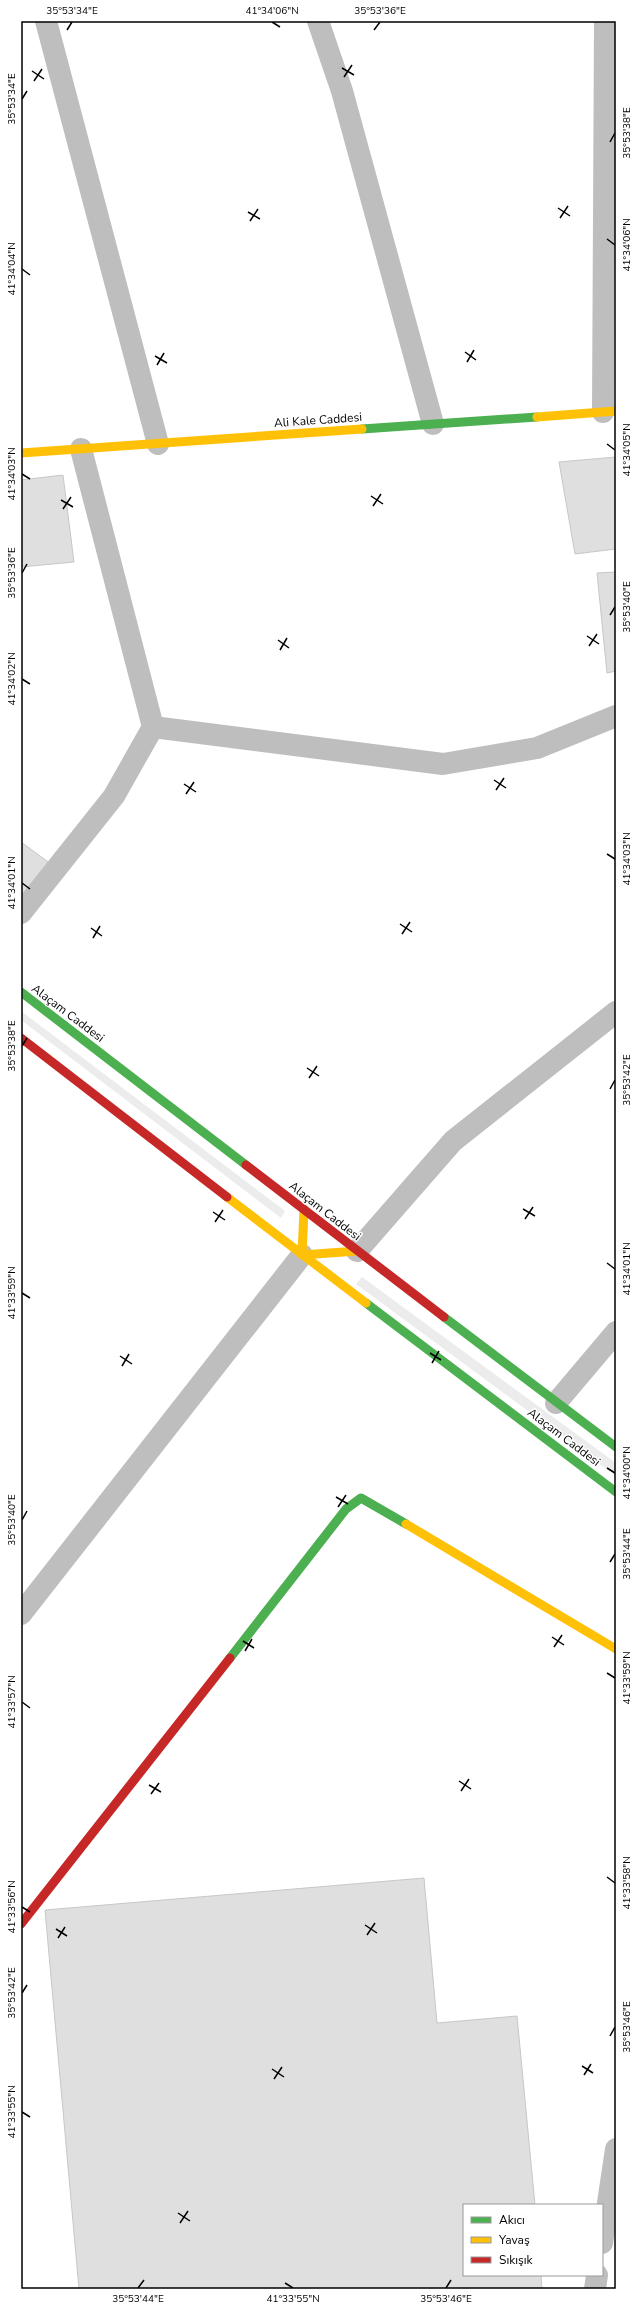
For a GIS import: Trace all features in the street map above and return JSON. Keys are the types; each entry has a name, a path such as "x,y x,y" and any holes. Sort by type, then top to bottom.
{"main road":[{"name":"Ali Kale Caddesi","path":"21,453 610,412"},
{"name":"Alaçam Caddesi","path":"21,992 304,1209 356,1251 616,1447"},
{"name":"Alaçam Caddesi","path":"21,1038 302,1255 616,1492"},
{"path":"304,1209 302,1255 356,1251"},
{"path":"21,1924 346,1509 361,1498 616,1650"}],"street":[{"path":"46,21 158,444"},
{"path":"318,21 342,91 433,424"},
{"path":"605,21 610,412"},
{"path":"21,913 114,796 153,727 81,449"},
{"path":"153,727 443,764 537,748 616,716"},
{"path":"356,1251 453,1142 616,1012"},
{"path":"21,1614 302,1255"},
{"path":"556,1403 616,1332"},
{"path":"603,2236 616,2149"},
{"path":"595,2289 597,2276"}],"shaded area":[{"path":"21,1011 285,1211 281,1218 21,1020"},
{"path":"362,1277 616,1463 616,1476 356,1284"}],"building":[{"path":"616,457 616,549 575,554 559,462"},
{"path":"63,475 74,562 21,567 21,480"},
{"path":"616,572 616,671 607,673 597,573"},
{"path":"21,842 51,864 21,903"},
{"path":"424,1878 437,2023 517,2016 535,2204 463,2204 463,2276 541,2276 542,2289 79,2289 45,1910"}],"traffic: fast":[{"path":"362,429 537,417"},
{"path":"21,992 246,1165"},
{"path":"366,1303 616,1492"},
{"path":"444,1317 616,1447"},
{"path":"230,1658 346,1509 361,1498 406,1524"}],"traffic: slow":[{"path":"537,417 616,411"},
{"path":"21,453 362,429"},
{"path":"227,1197 366,1303"},
{"path":"304,1209 302,1255 357,1251"},
{"path":"406,1524 616,1649"}],"traffic: jam":[{"path":"21,1038 227,1197"},
{"path":"246,1165 444,1317"},
{"path":"21,1924 230,1658"}]}
